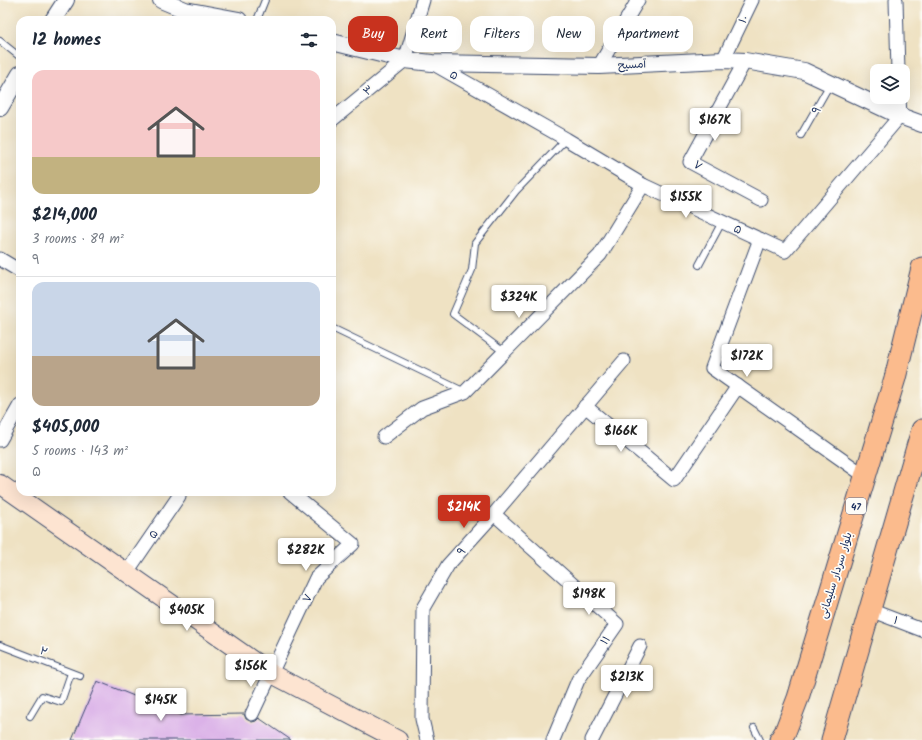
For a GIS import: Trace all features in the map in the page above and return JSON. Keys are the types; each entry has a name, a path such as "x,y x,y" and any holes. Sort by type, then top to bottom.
{"highway":[{"name":"بلوار سردار سلیمانی","path":"784,737 798,698 895,378 922,268"},
{"path":"832,740 912,475 922,430"}],"main road":[{"path":"0,484 16,495"},
{"path":"17,496 272,674 398,740"}],"street":[{"path":"56,16 66,0"},
{"path":"161,0 184,15 195,16"},
{"path":"404,60 423,0"},
{"path":"599,66 638,0"},
{"name":"۱۰","path":"724,60 752,0"},
{"path":"896,0 898,64"},
{"name":"آمسیح","path":"336,43 404,60 432,63 599,66 724,60 745,61 804,71 900,116 922,124"},
{"name":"۳","path":"336,117 404,60"},
{"name":"۷","path":"745,61 690,162 761,200"},
{"name":"۵","path":"432,63 566,139 643,185 785,251 900,116"},
{"path":"0,108 16,81"},
{"path":"899,104 900,116"},
{"path":"384,437 422,408 465,392 600,255 643,185"},
{"path":"760,239 712,368 865,476"},
{"path":"0,260 16,268"},
{"name":"۹","path":"427,740 422,719 423,608 448,566 624,361"},
{"path":"585,406 674,480 738,386"},
{"path":"0,440 16,412"},
{"name":"۵","path":"127,572 179,496"},
{"name":"۷","path":"272,674 316,578 353,544 295,496"},
{"name":"۱۱","path":"494,514 617,624 578,680 553,740"},
{"name":"۱","path":"870,610 922,630"},
{"path":"592,740 640,646"},
{"path":"252,714 272,674"}],"lane":[{"path":"259,16 265,0"},
{"path":"0,41 16,53"},
{"name":"۹","path":"801,135 830,84"},
{"path":"504,352 453,314 472,270 475,243 516,191 566,139"},
{"path":"699,265 722,222"},
{"path":"336,330 465,392"},
{"name":"۲","path":"0,644 80,676"},
{"path":"30,716 42,696 61,702 72,673"},
{"path":"754,728 760,740"}],"building":[{"path":"97,681 181,715 244,714 246,719 252,722 259,718 291,740 72,740"}]}
